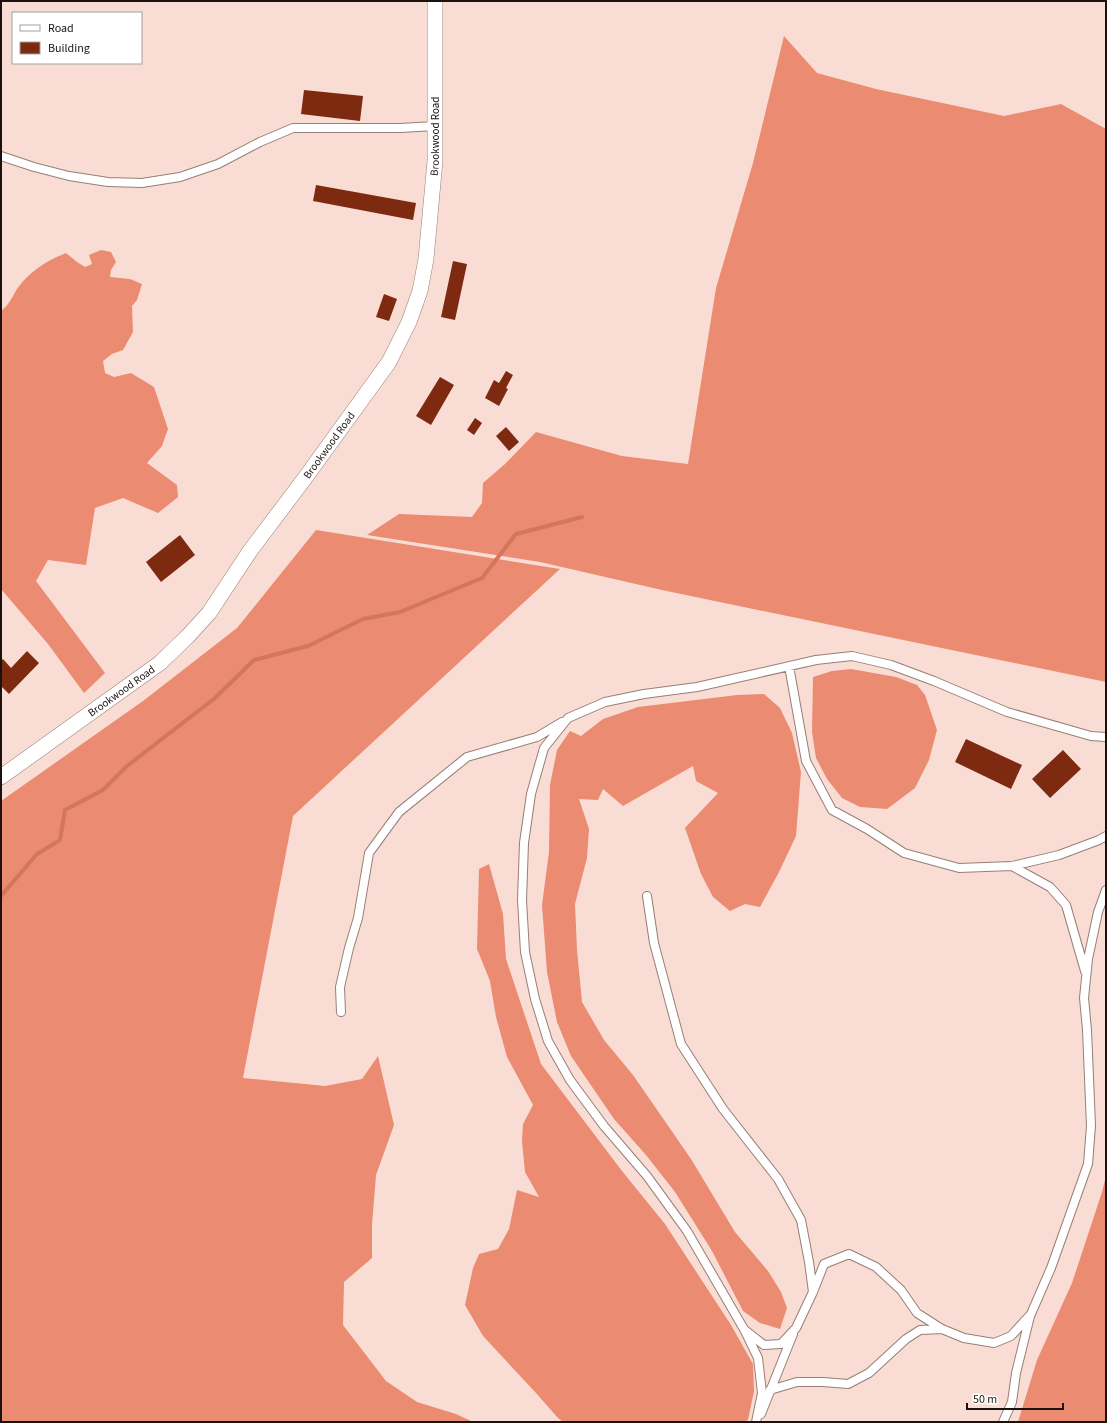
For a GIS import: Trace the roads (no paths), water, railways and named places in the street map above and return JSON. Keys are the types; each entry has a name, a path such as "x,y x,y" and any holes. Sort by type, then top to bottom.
{"street":[{"name":"Brookwood Road","path":"1,777 160,664 188,636 208,613 250,551 389,362 409,322 420,291 426,259 435,161 435,1"}],"lane":[{"path":"1,156 34,167 69,176 108,182 142,184 180,177 218,164 260,142 292,128 400,128 435,126"},
{"path":"341,1012 340,987 358,918 369,853 399,812 467,757 537,737 568,718 605,702 644,694 697,687 816,660 852,656 891,665 1008,712 1091,736 1106,737"},
{"path":"789,666 806,761 832,810 867,829 904,853 959,868 1012,866 1059,854 1099,840 1106,836"},
{"path":"568,718 544,748 532,794 524,843 522,900 526,952 535,999 548,1041 570,1080 604,1126 647,1176 687,1231 745,1331 758,1358 762,1393 757,1422"},
{"path":"1012,866 1050,886 1066,905 1086,978"},
{"path":"1003,1422 1012,1402 1016,1373 1030,1314 1051,1268 1088,1164 1091,1126 1087,1030 1084,998 1088,959 1098,912 1106,890"},
{"path":"647,896 654,943 681,1044 723,1109 778,1179 801,1220 813,1292"},
{"path":"757,1422 824,1264 849,1254 876,1267 901,1290 918,1313 942,1329 964,1338 994,1343 1011,1336 1030,1314"},
{"path":"745,1331 764,1345 781,1344 796,1328"},
{"path":"770,1390 797,1382 848,1384 869,1373 906,1339 920,1330 942,1329"}],"waterway":[{"path":"1,896 37,854 60,840 65,810 103,790 127,766 215,698 254,660 308,646 363,619 400,612 482,578 516,534 582,517"}]}
